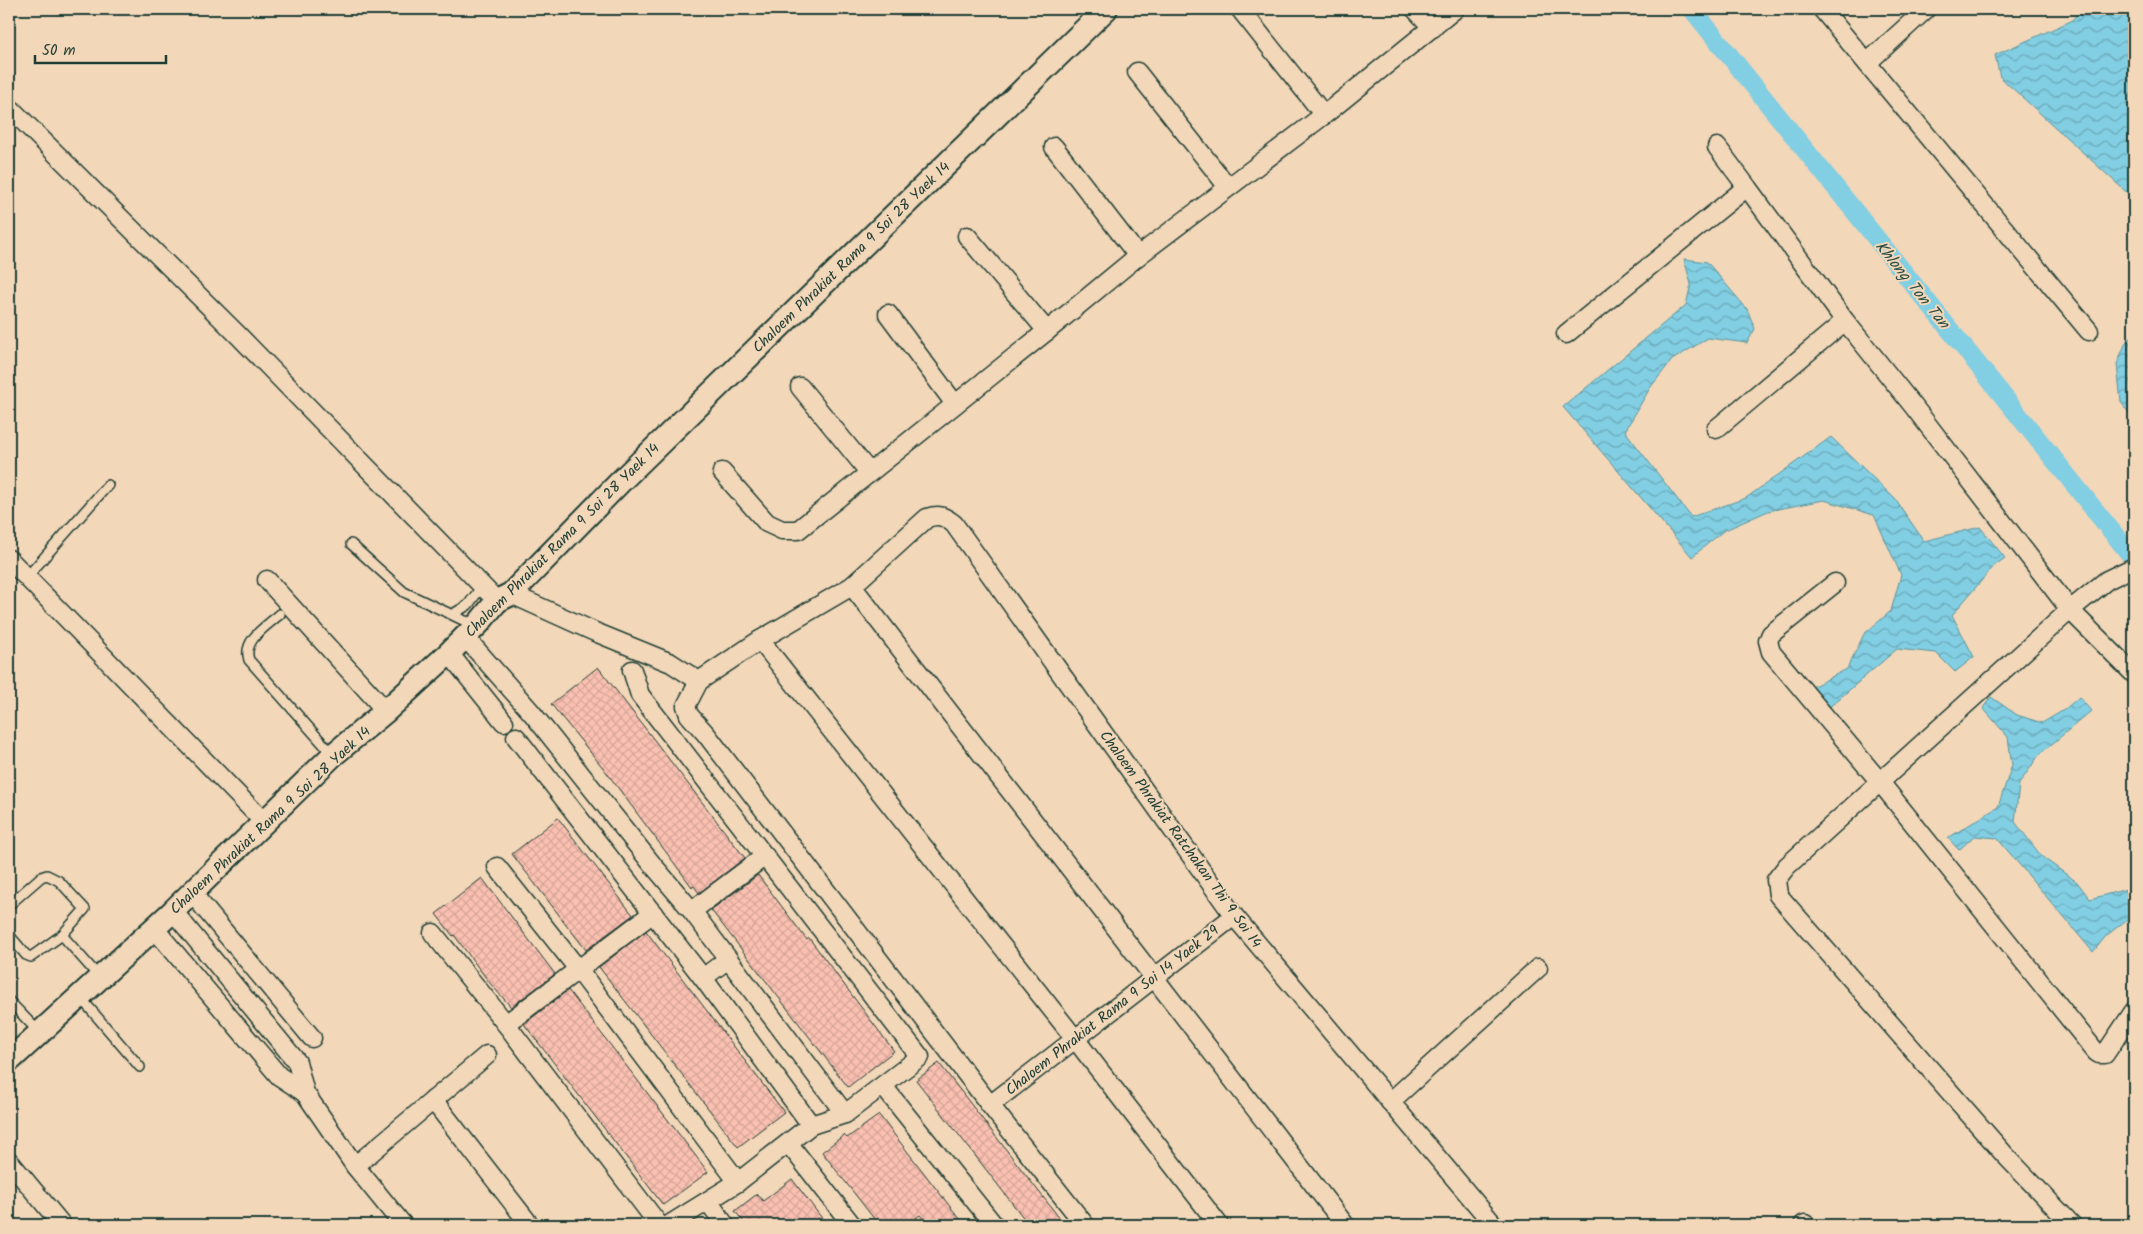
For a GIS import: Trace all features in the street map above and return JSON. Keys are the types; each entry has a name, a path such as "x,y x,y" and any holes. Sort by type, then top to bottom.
{"street":[{"name":"Chaloem Phrakiat Rama 9 Soi 28 Yaek 14","path":"9,1061 173,911 333,756 386,711 449,653 472,630 497,593 623,479 1106,9"},
{"path":"1240,9 1324,115"},
{"path":"1415,9 1433,28"},
{"path":"722,472 766,523 782,530 798,530 1048,331 1138,256 1324,115 1455,9"},
{"path":"1822,9 2089,331"},
{"path":"1866,63 1926,9"},
{"path":"1137,72 1228,187"},
{"path":"9,106 497,593 671,663 699,681"},
{"path":"1054,147 1138,256"},
{"path":"1717,148 1748,187 1845,321 1914,406 2070,610 2134,674"},
{"path":"1566,334 1748,187"},
{"path":"967,236 1048,331"},
{"path":"888,314 955,404"},
{"path":"1716,429 1845,321"},
{"path":"800,387 869,472"},
{"name":"Chaloem Phrakiat Ratchakan Thi 9 Soi 14","path":"852,586 927,518 937,514 954,524 1234,916 1494,1225"},
{"path":"2072,1225 2004,1154 1778,895 1776,880 1787,866 2070,610 2108,580 2134,567"},
{"path":"16,572 265,823"},
{"path":"267,580 386,711"},
{"path":"1835,583 1771,634 1768,642 1771,652 1880,782 2096,1052 2106,1054 2134,1011"},
{"path":"1085,1225 990,1105 706,734 688,715 686,706 699,681 760,640 852,586 1345,1225"},
{"path":"472,630 532,713 692,912 845,1114"},
{"path":"760,640 1076,1040 1219,1225"},
{"path":"449,653 504,722"},
{"path":"632,670 640,695 920,1057 845,1114 811,1125 738,1182 669,1225"},
{"path":"516,737 703,978 811,1125"},
{"path":"692,912 764,856"},
{"path":"629,882 652,864"},
{"path":"497,867 578,969 738,1182"},
{"path":"192,892 312,1038"},
{"path":"173,911 297,1062 305,1093 356,1166 403,1225"},
{"path":"506,1024 653,913"},
{"name":"Chaloem Phrakiat Rama 9 Soi 14 Yaek 29","path":"990,1105 1234,916"},
{"path":"154,928 279,1076 305,1093"},
{"path":"433,932 506,1024 659,1225"},
{"path":"703,978 728,959"},
{"path":"1390,1102 1538,968"},
{"path":"356,1166 487,1055"},
{"path":"884,1086 994,1225"},
{"path":"433,1100 530,1225"},
{"path":"789,1144 852,1225"},
{"path":"9,1161 62,1225"},
{"path":"708,1201 726,1225"}],"lane":[{"path":"16,572 108,484"},
{"path":"351,544 404,592 417,600 453,614 466,622 472,630"},
{"path":"453,614 468,605 497,593"},
{"path":"280,614 254,637 248,646 249,660 333,756"},
{"path":"9,905 41,877 52,876 85,909 62,935 31,957 26,955 9,935"},
{"path":"62,935 100,978"},
{"path":"80,997 140,1067"},
{"path":"9,1001 40,1032"}],"water":[{"path":"2082,9 2134,9 2134,199 2000,77 1995,55 2071,21"},
{"path":"1684,259 1707,262 1747,309 1755,329 1747,343 1708,338 1672,360 1650,388 1625,431 1691,517 1746,498 1831,437 1895,499 1924,541 1980,527 2005,558 1994,566 1952,615 1974,657 1955,672 1936,653 1897,649 1826,710 1812,687 1847,669 1864,634 1891,611 1901,575 1874,515 1824,500 1768,511 1723,531 1692,557 1563,407 1686,305 1691,284"},
{"path":"2134,334 2134,420 2121,402 2117,364 2126,342"},
{"path":"1991,697 2017,715 2042,723 2064,710 2079,697 2091,711 2039,755 2019,784 2015,822 2042,857 2077,882 2090,899 2134,887 2134,914 2106,936 2093,952 1997,838 1974,836 1959,850 1948,838 1998,807 2012,765 2008,737 1983,708"}],"building":[{"path":"598,667 745,858 699,893 694,886 692,887 604,769 551,704"},
{"path":"558,818 633,915 586,950 512,854"},
{"path":"758,875 807,940 809,938 894,1051 848,1087 711,910"},
{"path":"482,878 555,974 511,1007 436,914"},
{"path":"646,931 784,1112 738,1147 599,967"},
{"path":"568,990 708,1172 663,1205 524,1024"},
{"path":"939,1063 1065,1225 1029,1225 916,1080"},
{"path":"879,1115 965,1225 929,1225 920,1215 906,1225 879,1225 822,1152 844,1135 847,1138"},
{"path":"792,1179 827,1225 746,1225 735,1211 757,1194 763,1201"}],"waterway":[{"name":"Khlong Ton Tan","path":"1692,9 2134,559"}]}
